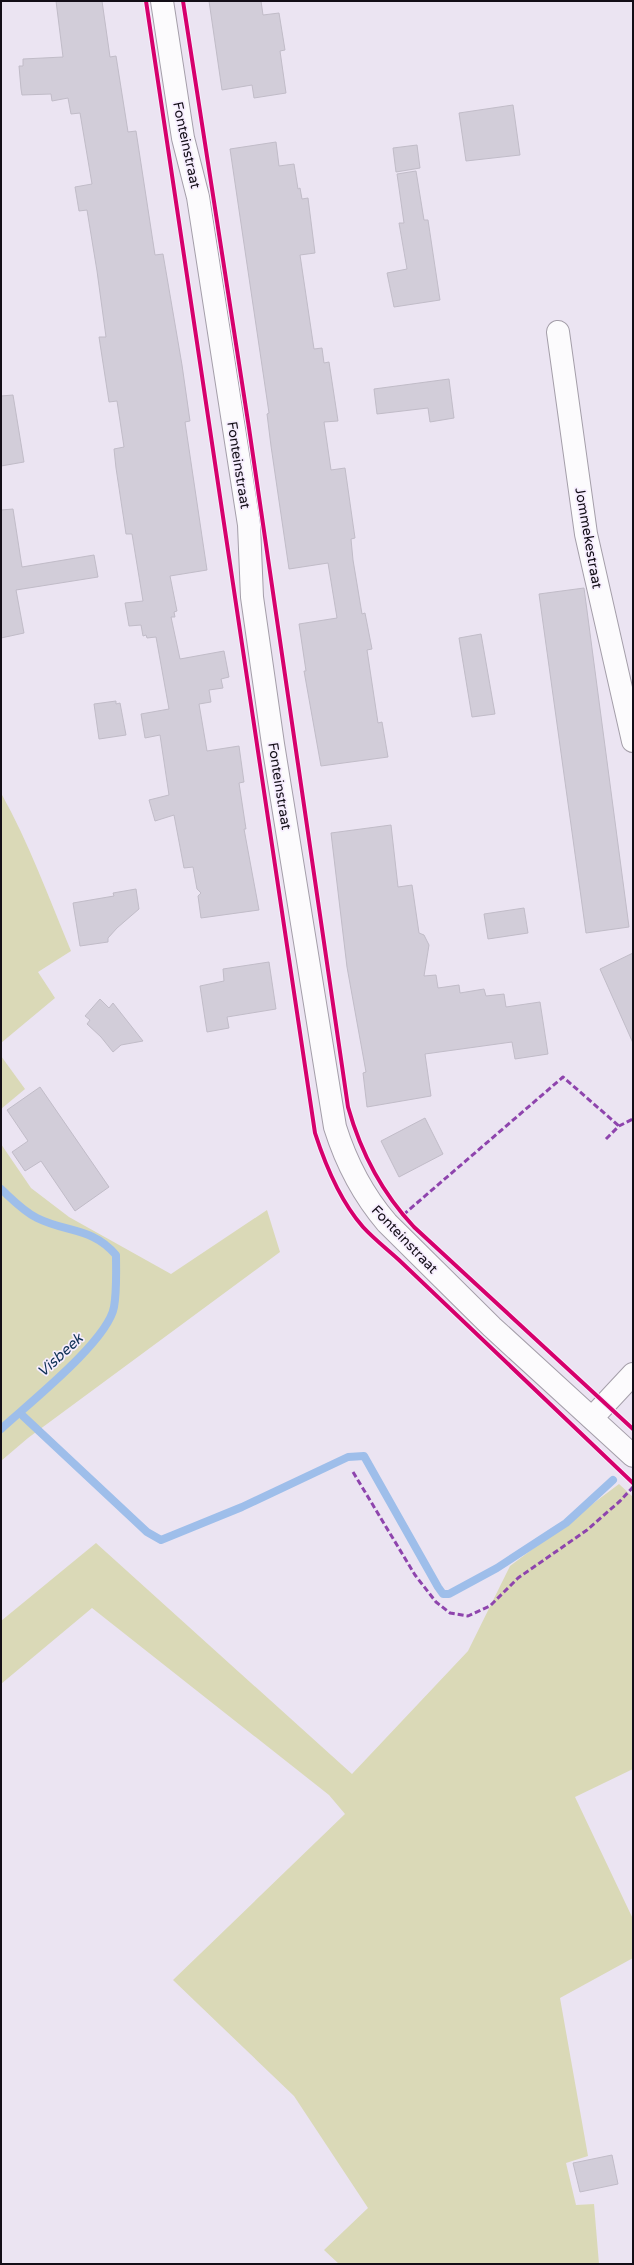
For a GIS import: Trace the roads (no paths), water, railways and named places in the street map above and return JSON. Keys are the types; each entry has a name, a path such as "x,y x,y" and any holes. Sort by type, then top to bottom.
{"street":[{"name":"Fonteinstraat","path":"162,1 183,138 198,197 248,525 252,597 274,752 335,1127 352,1172 371,1205 387,1223 492,1327 633,1456"},
{"name":"Jommekestraat","path":"558,332 586,534 626,686 633,742"},
{"path":"592,1418 633,1374"}],"waterway":[{"name":"Visbeek","path":"1,1189 22,1208 37,1218 48,1223 88,1235 107,1246 116,1255 116,1294 114,1307 109,1321 98,1337 83,1354 1,1429"},
{"path":"23,1416 147,1532 161,1540 242,1507 348,1457 364,1456 443,1594 449,1594 497,1568 566,1523 613,1480"}]}
